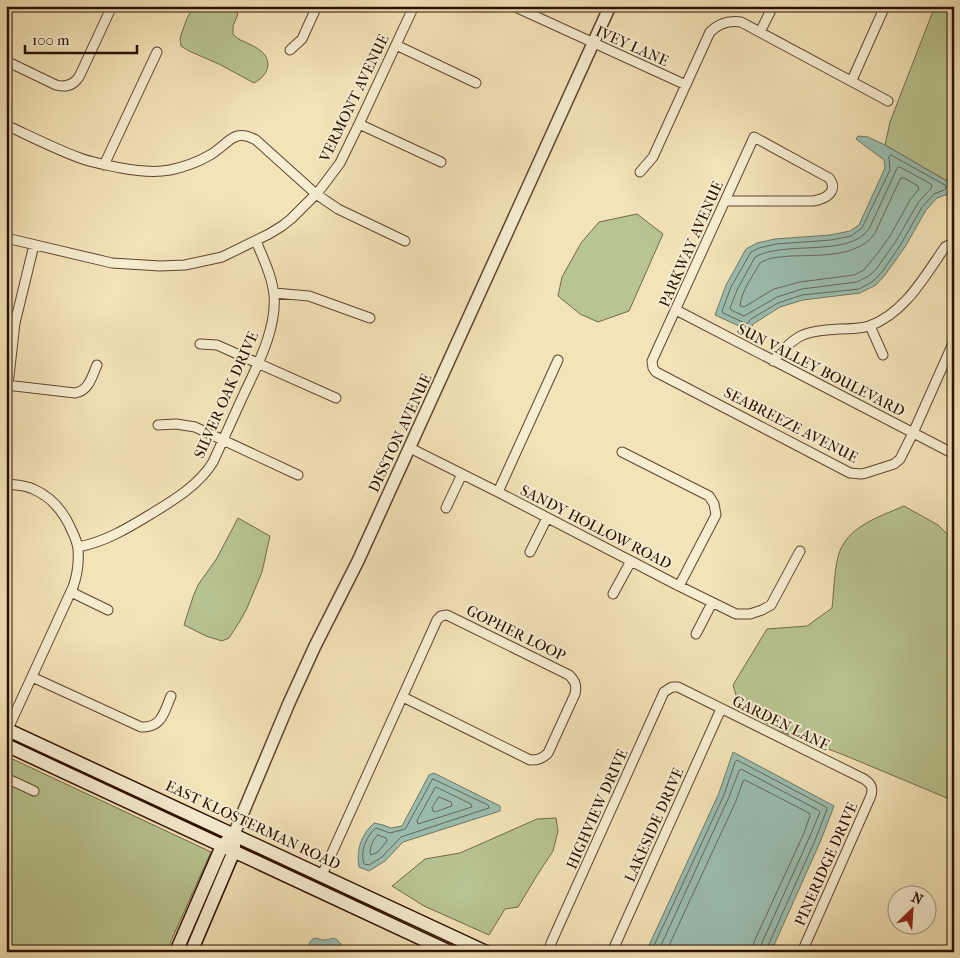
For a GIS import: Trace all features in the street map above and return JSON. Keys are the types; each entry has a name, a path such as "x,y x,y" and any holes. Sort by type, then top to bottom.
{"main road":[{"name":"EAST KLOSTERMAN ROAD","path":"7,731 234,834 486,952"},
{"name":"EAST KLOSTERMAN ROAD","path":"6,745 450,952"},
{"path":"176,952 222,846 234,834"},
{"path":"190,952 234,851 234,834"}],"street":[{"path":"6,13 9,6"},
{"path":"6,61 56,85 70,85 80,75 112,6"},
{"path":"290,50 302,39 317,6"},
{"name":"VERMONT AVENUE","path":"6,238 112,263 160,266 185,265 222,258 256,241 287,222 316,194 337,167 414,6"},
{"name":"IVEY LANE","path":"513,6 686,85"},
{"name":"DISSTON AVENUE","path":"234,834 292,694 358,561 610,6"},
{"path":"760,32 773,6"},
{"path":"852,80 885,6"},
{"path":"640,172 653,157 710,32 718,25 728,22 741,22 888,101"},
{"path":"396,46 476,83"},
{"path":"104,165 157,52"},
{"path":"6,124 78,157 104,165 137,171 171,170 191,164 213,153 231,138 241,135 256,140 316,194 338,210 405,241"},
{"path":"359,124 442,162"},
{"name":"PARKWAY AVENUE","path":"652,362 754,137 829,178 833,183 830,193 822,199 813,201 725,202"},
{"name":"SILVER OAK DRIVE","path":"78,547 121,532 180,496 209,469 259,363 274,309 272,284 256,241"},
{"path":"34,245 16,324 7,385 75,393 81,392 89,383 97,365"},
{"path":"773,361 794,340 812,331 855,329 870,326 895,311 922,280 945,247 954,246"},
{"path":"274,293 309,296 370,318"},
{"name":"SUN VALLEY BOULEVARD","path":"676,310 954,454"},
{"path":"870,326 883,355"},
{"name":"SEABREEZE AVENUE","path":"652,362 656,372 856,474 866,473 894,464 900,459 954,341"},
{"path":"200,344 217,345 336,398"},
{"path":"498,492 558,360"},
{"path":"158,425 176,424 195,427 298,475"},
{"name":"SANDY HOLLOW ROAD","path":"410,448 736,614 758,612 771,605 800,551"},
{"path":"622,452 709,496 714,504 716,515 679,586"},
{"path":"446,508 462,474"},
{"path":"6,484 29,488 52,501 68,523 78,547 77,572 71,592 7,731"},
{"path":"530,552 547,518"},
{"path":"613,594 631,561"},
{"path":"71,592 108,610"},
{"path":"696,634 712,603"},
{"name":"GOPHER LOOP","path":"322,875 437,620 441,616 447,615 569,675 577,686 548,753 538,760 530,760 403,697"},
{"path":"32,677 141,727 150,727 159,722 171,696"},
{"name":"GARDEN LANE","path":"675,687 864,779 870,783 872,788"},
{"name":"HIGHVIEW DRIVE","path":"551,950 550,946 555,934 664,692 675,687"},
{"name":"LAKESIDE DRIVE","path":"612,952 720,709"},
{"path":"6,778 34,791"},
{"name":"PINERIDGE DRIVE","path":"802,952 870,798 872,788"}],"green space":[{"path":"935,6 954,6 954,185 885,145 890,122"},
{"path":"226,7 238,14 233,26 233,34 266,56 268,65 265,74 254,83 181,46 180,38 192,10"},
{"path":"637,214 663,234 629,311 598,322 580,314 558,296 562,277 581,243 599,222"},
{"path":"904,506 938,525 954,541 954,801 844,755 785,733 740,709 733,685 767,629 807,626 832,608 838,557 848,538 864,524"},
{"path":"238,518 270,536 262,572 247,608 229,638 222,641 206,636 184,625 198,585 217,558"},
{"path":"6,756 211,852 166,952 6,952"},
{"path":"556,818 558,831 553,851 518,907 505,909 489,935 424,906 392,886 425,859 460,853 537,819"}],"water":[{"path":"858,136 868,137 885,145 954,185 954,192 937,198 926,210 905,247 876,285 860,293 803,300 780,307 753,324 750,331 715,315 726,285 746,249 757,243 775,239 830,235 850,231 859,225 885,168 884,160 856,139"},
{"path":"733,752 834,806 821,840 771,952 646,952 719,793"},
{"path":"434,773 500,806 500,811 403,842 385,861 369,871 359,867 359,849 369,828 374,823 391,828 402,826 429,775"},
{"path":"315,938 323,940 336,939 341,944 340,952 308,952 311,940"}]}
